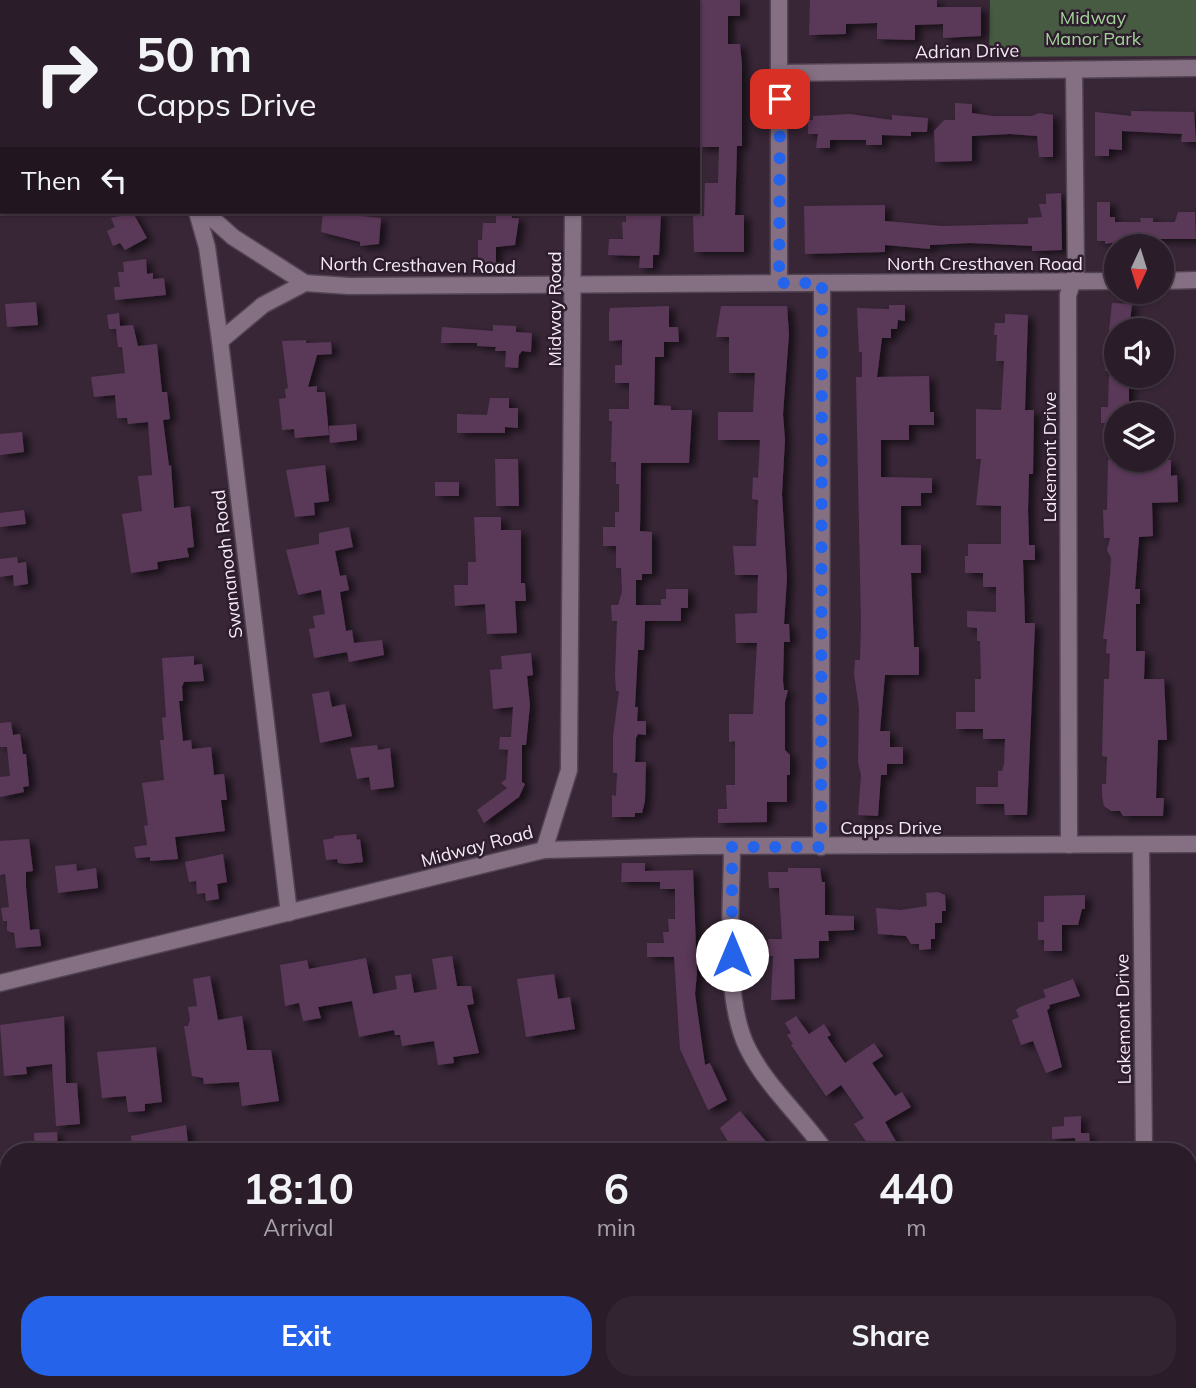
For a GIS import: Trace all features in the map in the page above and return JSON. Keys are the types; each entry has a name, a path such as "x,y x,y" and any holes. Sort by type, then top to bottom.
{"street":[{"path":"779,0 779,283"},
{"name":"Adrian Drive","path":"780,73 1196,68"},
{"name":"Lakemont Drive","path":"1069,845 1068,295 1076,272 1074,70"},
{"name":"Swananoah Road","path":"198,214 207,247 220,341 289,913"},
{"name":"North Cresthaven Road","path":"207,214 233,237 305,283 349,286 1104,281"},
{"name":"Midway Road","path":"0,983 544,850 569,770 573,214"},
{"path":"1174,281 1196,280"},
{"path":"220,341 263,305 305,283"},
{"path":"821,847 822,283"},
{"name":"Capps Drive","path":"544,850 1196,844"},
{"name":"Lakemont Drive","path":"1141,845 1144,1143"},
{"path":"732,847 732,983 737,1024 759,1068 819,1143"}],"green space":[{"name":"Midway Manor Park","path":"990,0 1196,0 1196,56 989,57"}],"building":[{"path":"700,0 740,0 740,16 728,16 728,44 740,44 742,65 742,146 737,146 735,215 744,215 744,252 694,252 693,216 704,216 705,183 718,183 719,147 700,147"},
{"path":"810,0 937,0 937,7 981,7 981,36 943,38 943,24 915,25 915,40 877,39 877,23 846,24 846,34 809,35"},
{"path":"955,103 972,104 972,113 993,116 1032,116 1039,113 1053,115 1053,157 1039,157 1037,136 1010,134 972,136 972,161 935,162 934,131 944,120 955,120"},
{"path":"1131,111 1194,112 1196,142 1181,142 1182,134 1122,131 1122,150 1109,149 1109,156 1095,156 1095,112 1131,116"},
{"path":"850,114 892,120 892,115 928,118 927,132 911,132 911,136 882,135 882,145 866,145 866,140 830,140 830,148 816,148 818,134 808,134 808,120 813,120 813,116"},
{"path":"1061,193 1062,250 1032,251 1032,246 970,243 930,245 930,249 885,245 885,252 805,254 804,206 885,205 885,221 942,226 1028,224 1028,218 1042,217 1039,204 1046,204 1046,194"},
{"path":"1097,202 1110,202 1110,217 1115,217 1115,222 1141,222 1140,218 1153,218 1153,222 1175,222 1178,212 1195,212 1196,239 1174,239 1174,234 1104,234 1104,241 1097,241"},
{"path":"134,214 147,238 125,250 120,243 113,246 107,231 115,227 111,218"},
{"path":"323,214 362,214 361,216 381,218 379,244 360,246 360,242 321,232"},
{"path":"496,214 512,214 512,218 519,218 515,245 496,247 496,271 478,270 478,240 482,240 483,223 496,223"},
{"path":"626,214 661,214 659,255 653,255 653,268 639,268 640,256 608,255 609,239 623,239 622,222 626,222"},
{"path":"146,259 147,274 153,273 153,279 164,278 166,295 115,300 114,287 120,287 118,272 124,272 123,262"},
{"path":"36,302 38,325 7,327 5,304"},
{"path":"1112,304 1132,304 1130,318 1110,318"},
{"path":"889,305 905,305 905,321 898,320 897,329 891,329 891,338 882,338 877,377 929,376 930,412 934,412 934,425 909,425 909,440 881,440 881,477 932,478 932,493 921,493 921,506 901,506 901,545 921,545 921,573 911,573 914,647 919,647 919,675 885,675 880,731 890,731 890,747 903,747 903,764 887,764 887,775 881,775 878,816 858,815 861,775 858,763 859,708 854,674 855,660 860,660 861,624 856,377 862,377 862,352 859,352 857,308 889,309"},
{"path":"669,306 669,327 678,327 679,342 664,342 664,357 655,357 654,405 671,406 671,410 692,410 689,463 641,463 640,531 652,532 652,574 642,574 642,580 636,580 636,605 661,605 661,599 666,599 666,589 688,589 688,608 681,608 681,621 645,621 644,650 638,650 635,707 638,707 637,721 646,721 646,735 638,734 636,738 635,762 646,762 645,801 642,813 635,813 635,817 612,817 612,795 616,796 617,773 613,773 613,737 619,691 616,691 615,674 617,621 612,621 611,605 618,605 622,592 621,568 616,568 616,546 603,546 603,527 615,527 615,512 619,512 616,462 611,462 612,421 609,421 609,409 629,409 629,383 615,383 615,365 622,365 622,340 609,341 609,314 610,308"},
{"path":"721,306 787,306 789,334 783,414 785,440 782,494 787,578 784,624 789,624 790,642 784,642 783,681 784,690 788,690 785,702 785,750 790,755 790,775 787,775 787,802 767,802 767,822 718,823 718,809 727,809 726,785 735,785 735,741 729,742 729,714 753,714 757,643 736,643 735,614 757,613 758,575 735,575 733,546 756,546 758,500 752,499 753,477 758,478 760,440 718,440 718,412 753,412 755,373 729,373 729,337 716,337"},
{"path":"119,313 120,326 133,325 138,346 157,344 162,392 167,392 170,419 163,420 169,466 171,465 174,508 190,506 194,547 187,548 189,557 157,562 158,569 131,573 122,514 142,511 138,476 152,475 148,422 128,424 127,418 117,418 115,395 94,397 91,377 125,373 122,347 118,347 116,329 109,329 107,315"},
{"path":"1005,314 1028,315 1025,410 1034,410 1033,474 1029,474 1028,510 1029,545 1035,545 1035,560 1023,560 1025,623 1035,623 1027,815 1005,815 1004,804 976,804 976,787 998,787 998,771 1002,771 1004,764 1005,739 983,739 983,729 956,729 956,712 975,712 975,679 981,679 980,641 977,641 977,628 967,627 967,611 996,612 996,587 983,587 983,573 965,573 965,556 968,556 968,544 1001,544 1001,506 976,505 981,459 976,459 976,409 1001,410 1004,361 996,361 997,335 994,335 995,323 1005,323"},
{"path":"493,325 516,326 516,332 532,333 531,352 522,351 518,368 505,367 506,351 495,351 496,347 477,346 477,343 441,343 442,327 493,331"},
{"path":"306,340 306,343 331,342 332,354 317,355 308,387 317,386 317,392 325,392 329,435 295,438 294,429 282,430 279,399 286,398 285,389 288,388 282,341"},
{"path":"1109,388 1129,388 1129,402 1108,402"},
{"path":"490,398 509,398 509,408 518,408 518,428 505,427 505,433 457,433 457,414 487,415"},
{"path":"1101,407 1104,407 1104,423 1101,423"},
{"path":"356,424 357,440 330,443 329,426"},
{"path":"22,432 24,452 0,455 0,434"},
{"path":"495,459 518,459 519,506 496,506"},
{"path":"325,465 329,501 314,503 315,515 295,517 286,470"},
{"path":"1108,472 1171,472 1171,476 1177,475 1178,502 1152,503 1153,536 1139,537 1135,589 1140,589 1140,604 1136,604 1136,651 1145,651 1144,679 1164,679 1167,740 1158,740 1156,798 1164,798 1163,816 1123,816 1120,811 1111,811 1104,806 1102,796 1102,784 1106,784 1107,757 1102,756 1104,679 1109,679 1110,654 1106,653 1107,639 1103,639 1111,558 1107,550 1110,538 1104,538 1103,510 1107,510"},
{"path":"435,482 459,482 459,496 435,496"},
{"path":"24,510 26,524 0,527 0,513"},
{"path":"474,517 501,517 501,530 521,530 521,583 525,583 526,601 515,601 517,633 487,634 485,604 455,606 454,585 468,585 468,562 476,562"},
{"path":"349,527 353,547 335,551 340,576 346,575 349,590 340,592 346,631 352,630 354,643 382,640 384,655 349,662 347,652 314,658 309,629 315,628 313,616 325,614 321,590 298,595 286,550 319,544 319,533"},
{"path":"17,557 18,563 26,562 28,584 14,586 13,575 0,577 0,559"},
{"path":"531,653 533,675 527,676 530,705 526,745 522,745 522,782 525,784 519,797 484,823 477,810 507,788 501,783 506,779 508,750 499,749 500,737 511,737 513,707 493,709 490,670 502,669 501,656"},
{"path":"194,656 194,665 202,664 204,681 184,682 182,687 183,701 179,701 183,741 191,740 192,749 211,747 214,775 224,774 227,800 221,800 225,831 175,837 178,859 150,861 150,857 136,858 134,847 147,845 144,826 148,825 142,783 164,780 160,740 164,740 162,718 166,717 162,658"},
{"path":"329,691 332,707 345,704 352,736 320,743 312,694"},
{"path":"11,722 13,735 20,734 23,754 26,754 29,786 23,787 24,792 0,797 0,777 10,776 7,747 0,747 0,723"},
{"path":"377,745 378,750 390,748 394,787 371,790 369,777 357,779 350,748"},
{"path":"356,834 357,840 360,839 363,862 346,864 338,863 337,859 326,860 323,840"},
{"path":"29,839 33,871 26,872 30,930 39,929 41,946 16,948 14,933 7,931 7,921 3,921 1,908 9,907 5,874 0,875 0,841"},
{"path":"223,854 227,882 217,884 219,899 206,901 205,893 197,894 196,881 189,882 185,862"},
{"path":"622,863 645,863 645,871 693,870 697,973 695,994 705,1065 710,1063 727,1100 708,1110 680,1049 674,957 647,957 647,943 664,943 663,932 669,932 668,919 675,919 675,889 660,889 660,882 621,882"},
{"path":"76,864 77,871 96,868 98,888 58,893 55,866"},
{"path":"788,868 820,868 822,882 825,882 825,915 854,916 854,930 828,931 829,941 819,941 819,958 794,959 795,999 771,1000 773,956 769,956 768,939 782,939 779,888 769,888 768,872 788,872"},
{"path":"938,892 945,895 946,911 942,911 942,923 935,923 935,939 931,939 931,949 919,950 919,944 911,944 906,936 878,934 876,908 901,910 927,906 926,893"},
{"path":"1085,895 1085,909 1082,909 1078,925 1062,925 1062,951 1044,951 1044,940 1038,940 1038,922 1044,922 1044,896"},
{"path":"452,956 457,986 471,986 474,1004 467,1005 479,1053 453,1057 454,1063 438,1065 434,1041 402,1046 400,1035 395,1035 394,1030 359,1037 352,1001 318,1007 321,1018 303,1021 299,1003 285,1006 280,965 307,960 309,969 366,958 373,994 397,989 395,976 411,974 414,993 437,989 432,959"},
{"path":"554,974 558,999 570,997 575,1029 526,1037 517,979"},
{"path":"210,976 218,1020 242,1016 247,1050 271,1050 279,1101 242,1106 239,1082 204,1084 203,1078 192,1076 184,1026 188,1026 190,1020 188,1007 197,1006 193,979"},
{"path":"1073,979 1080,996 1049,1005 1047,1010 1062,1067 1046,1073 1033,1041 1021,1045 1012,1020 1019,1017 1016,1010 1020,1007 1046,997 1043,990"},
{"path":"64,1016 66,1083 77,1083 80,1124 56,1126 52,1064 26,1067 27,1074 4,1076 0,1025"},
{"path":"796,1016 809,1034 824,1024 831,1035 827,1037 845,1063 874,1043 883,1056 872,1063 895,1096 902,1092 911,1107 885,1122 897,1143 867,1143 854,1124 864,1118 841,1085 826,1096 791,1045 793,1044 787,1035 791,1033 785,1023"},
{"path":"156,1047 162,1102 145,1104 145,1111 128,1112 126,1096 102,1098 97,1052"},
{"path":"740,1111 767,1143 729,1143 720,1128"},
{"path":"1081,1116 1081,1133 1089,1133 1090,1143 1075,1143 1075,1138 1052,1139 1052,1127 1064,1126 1064,1117"},
{"path":"186,1125 188,1143 132,1143 131,1136"},
{"path":"57,1132 58,1143 35,1143 34,1133"}],"route":[{"path":"732,955 732,847 821,847 822,283 779,283 780,99"}]}
